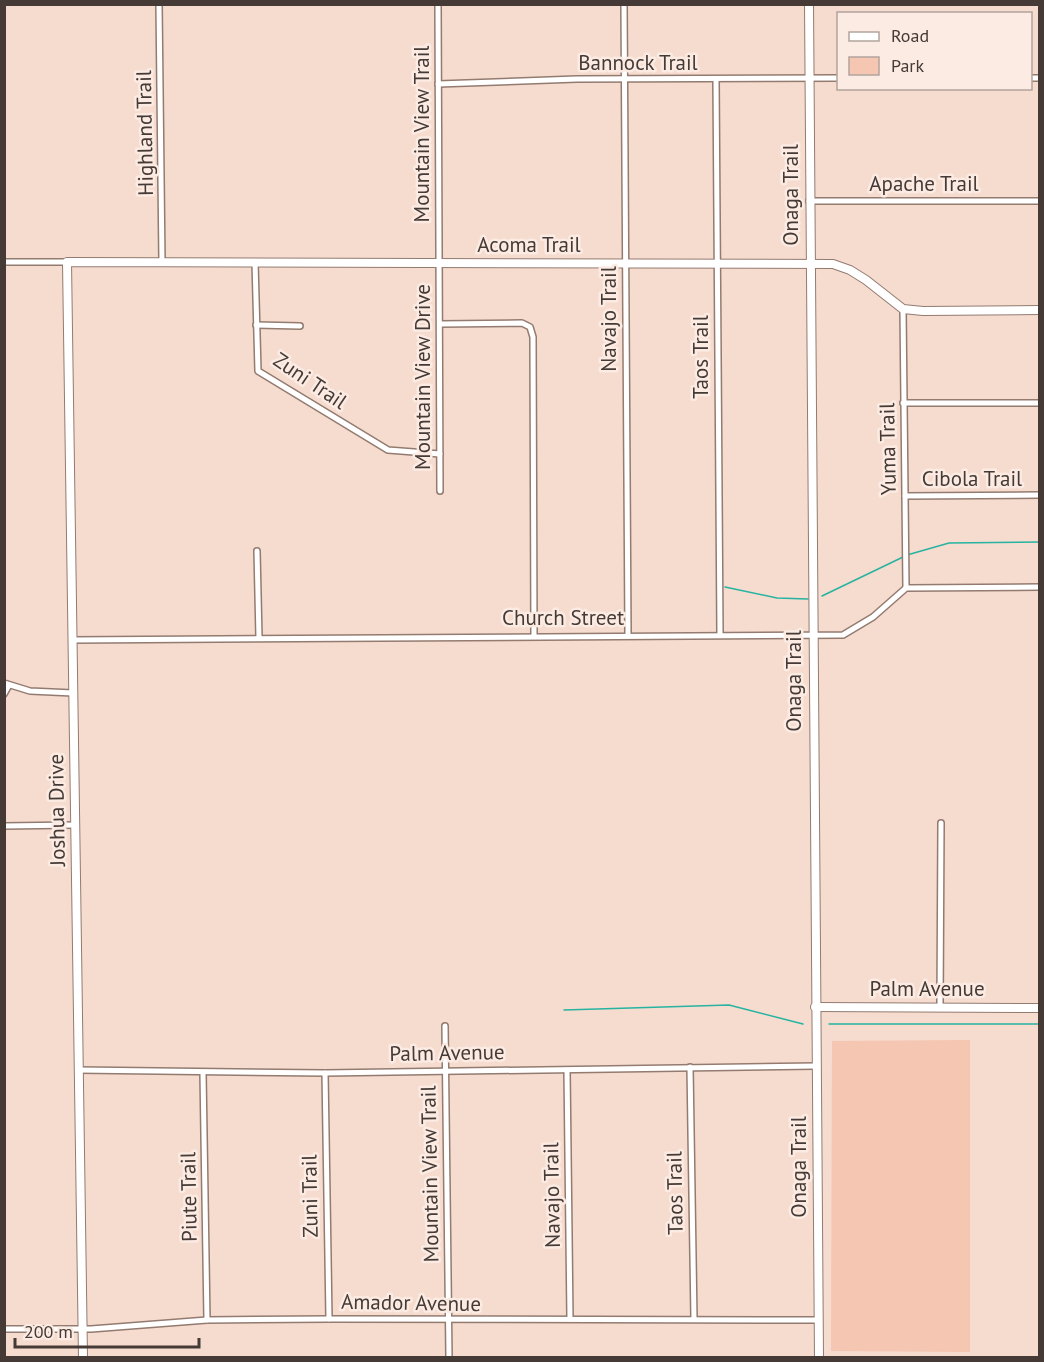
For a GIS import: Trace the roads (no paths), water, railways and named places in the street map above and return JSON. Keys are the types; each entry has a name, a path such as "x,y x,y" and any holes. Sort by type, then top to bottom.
{"street":[{"name":"Highland Trail","path":"159,4 162,262"},
{"name":"Mountain View Trail","path":"438,4 439,263"},
{"name":"Navajo Trail","path":"624,4 628,634"},
{"name":"Onaga Trail","path":"809,4 809,264 819,1358"},
{"name":"Bannock Trail","path":"438,84 625,79 837,78"},
{"name":"Taos Trail","path":"716,79 720,634"},
{"name":"Apache Trail","path":"809,201 1040,201"},
{"name":"Acoma Trail","path":"4,262 833,264 850,270 903,309"},
{"name":"Joshua Drive","path":"67,262 83,1358"},
{"name":"Zuni Trail","path":"255,262 258,371 388,450 440,454"},
{"name":"Mountain View Drive","path":"439,263 440,491"},
{"path":"903,309 923,311 1040,310"},
{"name":"Yuma Trail","path":"903,309 906,588"},
{"path":"440,324 522,323 530,327 533,337 534,635"},
{"path":"256,326 300,326"},
{"path":"903,403 1040,403"},
{"name":"Cibola Trail","path":"905,496 1040,495"},
{"path":"257,551 259,638"},
{"path":"906,588 1040,587"},
{"name":"Church Street","path":"72,640 843,634 873,616 906,588"},
{"path":"4,694 7,684 30,691 73,693"},
{"path":"940,1007 941,823"},
{"path":"4,826 75,825"},
{"name":"Palm Avenue","path":"815,1007 1040,1008"},
{"name":"Mountain View Trail","path":"445,1026 449,1358"},
{"name":"Palm Avenue","path":"78,1070 325,1073 816,1066"},
{"name":"Taos Trail","path":"690,1067 694,1319"},
{"name":"Navajo Trail","path":"567,1070 570,1319"},
{"name":"Piute Trail","path":"203,1073 207,1320"},
{"name":"Zuni Trail","path":"325,1073 328,1318"},
{"name":"Amador Avenue","path":"4,1329 82,1329 207,1320 328,1318 448,1321 818,1320"}],"waterway":[{"path":"907,555 949,543 1040,542"},
{"path":"822,596 903,557"},
{"path":"725,587 777,598 808,599"},
{"path":"564,1010 729,1005 803,1024"},
{"path":"829,1024 1040,1024"}]}
